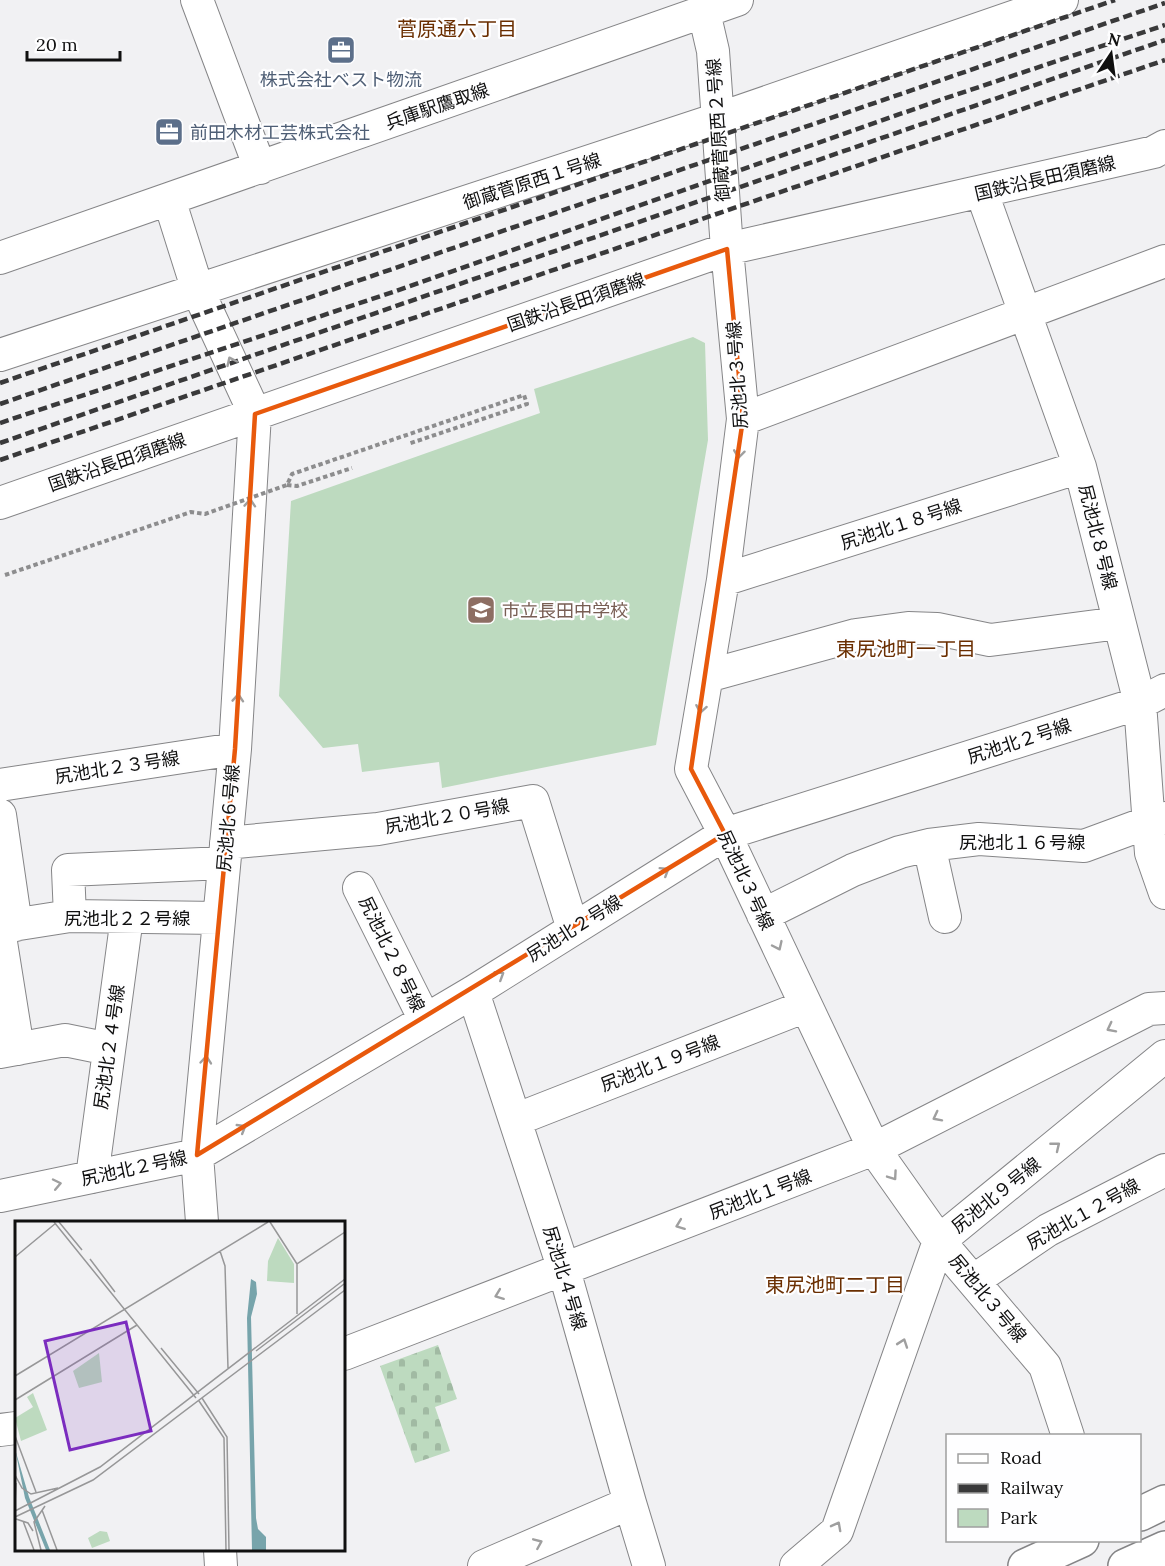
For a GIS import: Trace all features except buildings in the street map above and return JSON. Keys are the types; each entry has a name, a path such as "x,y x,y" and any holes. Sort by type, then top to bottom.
{"highway":[{"path":"1141,1514 1165,1502"},
{"path":"1025,1566 1078,1542"},
{"path":"1125,1566 1165,1548"}],"street":[{"path":"197,0 260,168"},
{"name":"御蔵菅原西１号線","path":"0,355 718,119 1062,0"},
{"name":"兵庫駅鷹取線","path":"0,258 720,4"},
{"name":"御蔵菅原西２号線","path":"720,4 713,51 727,249"},
{"name":"国鉄沿長田須磨線","path":"0,503 727,249 982,193 1154,152 1165,146"},
{"name":"尻池北８号線","path":"982,193 1080,467 1119,623 1152,697 1157,820 1151,853 1165,893"},
{"path":"169,199 198,291 255,414"},
{"name":"尻池北３号線","path":"727,249 743,419 723,580 691,769 874,1149 939,1241 1045,1366 1067,1434"},
{"path":"743,419 1165,261"},
{"name":"尻池北６号線","path":"202,1221 197,1155 235,749 255,414"},
{"name":"尻池北１８号線","path":"723,580 1080,467"},
{"path":"707,676 856,636 898,630 937,629 990,640 1119,623"},
{"name":"尻池北２号線","path":"0,1196 197,1155 472,992 724,834 1152,697"},
{"name":"尻池北２３号線","path":"0,785 235,749"},
{"name":"尻池北２０号線","path":"225,853 378,829 533,801 573,929"},
{"path":"0,815 9,1051 64,1040 109,1049"},
{"name":"尻池北１６号線","path":"763,915 854,870 900,852 929,845 979,840 1084,846 1157,820"},
{"path":"929,845 945,917"},
{"path":"70,915 68,870 225,853"},
{"name":"尻池北２８号線","path":"359,888 425,1020"},
{"name":"尻池北２２号線","path":"5,929 70,915 219,918"},
{"name":"尻池北２４号線","path":"92,1177 127,917"},
{"name":"尻池北４号線","path":"472,992 564,1270 650,1566"},
{"name":"尻池北１９号線","path":"515,1120 806,1006"},
{"name":"尻池北１号線","path":"345,1354 874,1149 1149,1009 1165,1008"},
{"name":"尻池北９号線","path":"796,1566 837,1531 939,1241 1165,1056"},
{"name":"尻池北１２号線","path":"973,1281 1048,1230 1165,1170"},
{"path":"0,1430 15,1428"},
{"path":"484,1566 630,1503"},
{"path":"220,1551 221,1566"}],"path":[{"path":"287,485 292,474 524,395 527,404 408,444"},
{"path":"5,575 191,513 205,514 287,485 297,486 352,468"}],"highlighted area":[{"path":"727,249 743,419 691,769 725,834 197,1155 235,749 255,414"}],"green space":[{"name":"市立長田中学校","path":"693,337 705,343 708,440 656,745 442,788 439,762 362,772 358,744 323,748 279,696 291,501 540,413 534,389"},
{"path":"438,1345 457,1399 435,1407 450,1451 415,1463 380,1366"}],"railway":[{"path":"0,383 1115,0"},
{"path":"0,404 1165,3"},
{"path":"0,423 396,291 940,100 1165,25"},
{"path":"0,443 1165,40"},
{"path":"0,460 1165,60"}],"place":[{"name":"株式会社ベスト物流","path":"341,50"},
{"name":"前田木材工芸株式会社","path":"169,132"},
{"name":"市立長田中学校","path":"481,610"}],"district":[{"name":"菅原通六丁目","path":"457,28"},
{"name":"東尻池町一丁目","path":"906,648"},
{"name":"東尻池町二丁目","path":"835,1284"}]}
